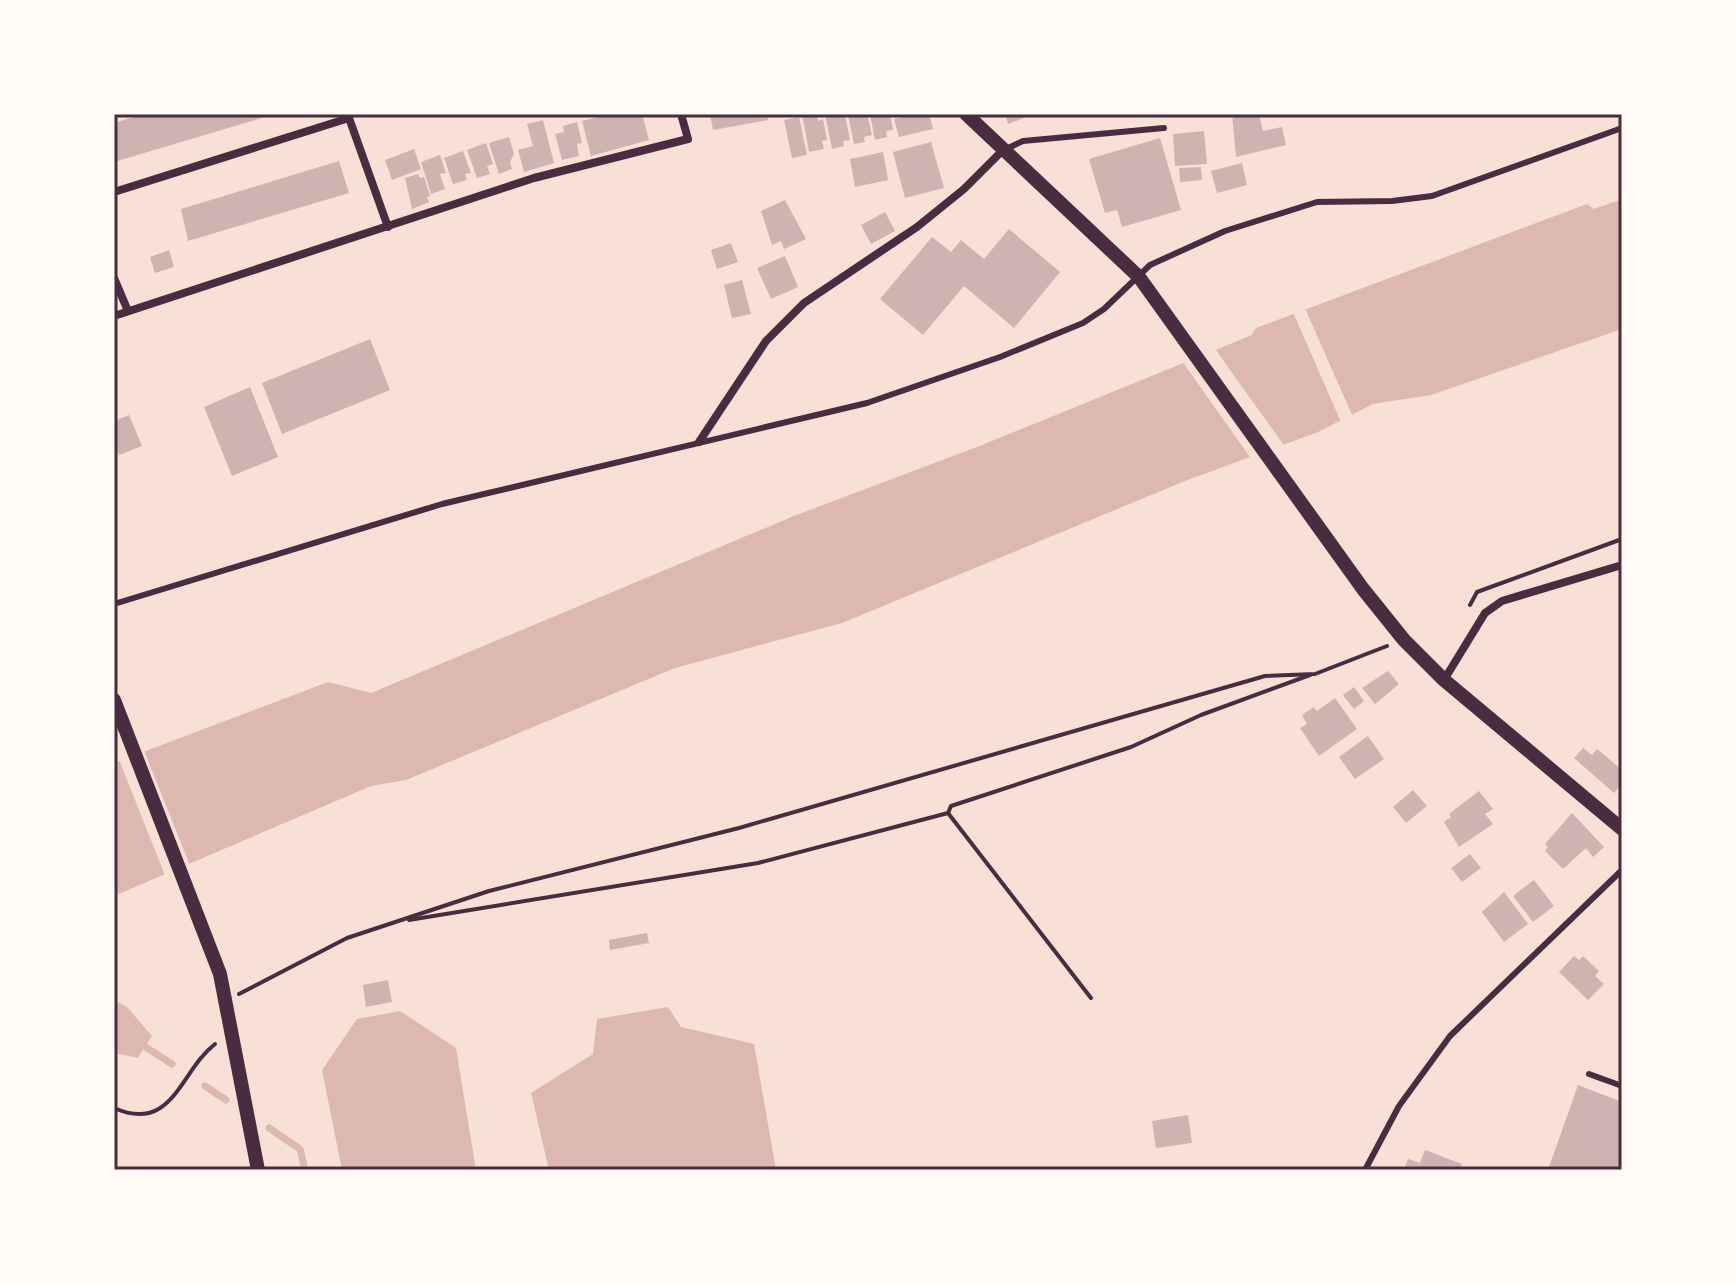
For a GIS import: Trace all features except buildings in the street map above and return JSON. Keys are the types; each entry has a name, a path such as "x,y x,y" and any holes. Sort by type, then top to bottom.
{"street":[{"path":"114,316 534,178 688,139 681,114"},
{"path":"966,114 1002,151 1079,217 1139,277 1404,640 1444,680 1622,829"},
{"path":"114,192 349,118 388,227"},
{"path":"699,442 766,341 804,303 917,227 964,189 1002,151"},
{"path":"114,278 128,311"},
{"path":"1444,680 1485,613 1502,601 1622,565"},
{"path":"114,700 226,995 258,1170"}],"lane":[{"path":"1002,151 1023,141 1164,128"},
{"path":"114,604 442,504 867,403 1000,357 1083,323 1172,252 1272,214 1317,202 1392,201 1432,196 1622,128"},
{"path":"1365,1170 1399,1106 1450,1036 1622,870"},
{"path":"1589,1074 1622,1086"}],"path":[{"path":"948,813 951,806 1131,747 1201,715 1404,640"},
{"path":"226,995 347,938 489,891 739,828 1265,676 1315,674"},
{"path":"395,922 758,863 948,813"},
{"path":"948,813 1091,998"},
{"path":"114,1108 129,1115 143,1115 165,1106 213,1045 232,1038"}],"shaded area":[{"path":"1622,199 1622,329 1431,395 1373,404 1318,432 1185,481 842,623 675,668 406,780 371,786 114,896 114,763 328,682 371,693 794,516 982,445 1252,335 1256,328 1587,204 1594,209"},
{"path":"114,1000 127,1007 152,1036 146,1045 139,1044 143,1049 138,1058 114,1053"},
{"path":"668,1007 681,1027 754,1044 776,1170 549,1170 531,1093 593,1054 597,1019"},
{"path":"400,1011 456,1048 476,1170 342,1170 322,1070 357,1019"}],"pier":[{"path":"1304,306 1353,417 1341,422 1292,310"},
{"path":"1214,347 1286,448 1252,460 1182,361"},
{"path":"143,748 191,868 166,878 118,757"}],"waterway":[{"path":"133,1039 172,1064"},
{"path":"205,1086 226,1100"},
{"path":"269,1128 300,1149 305,1170"}]}
